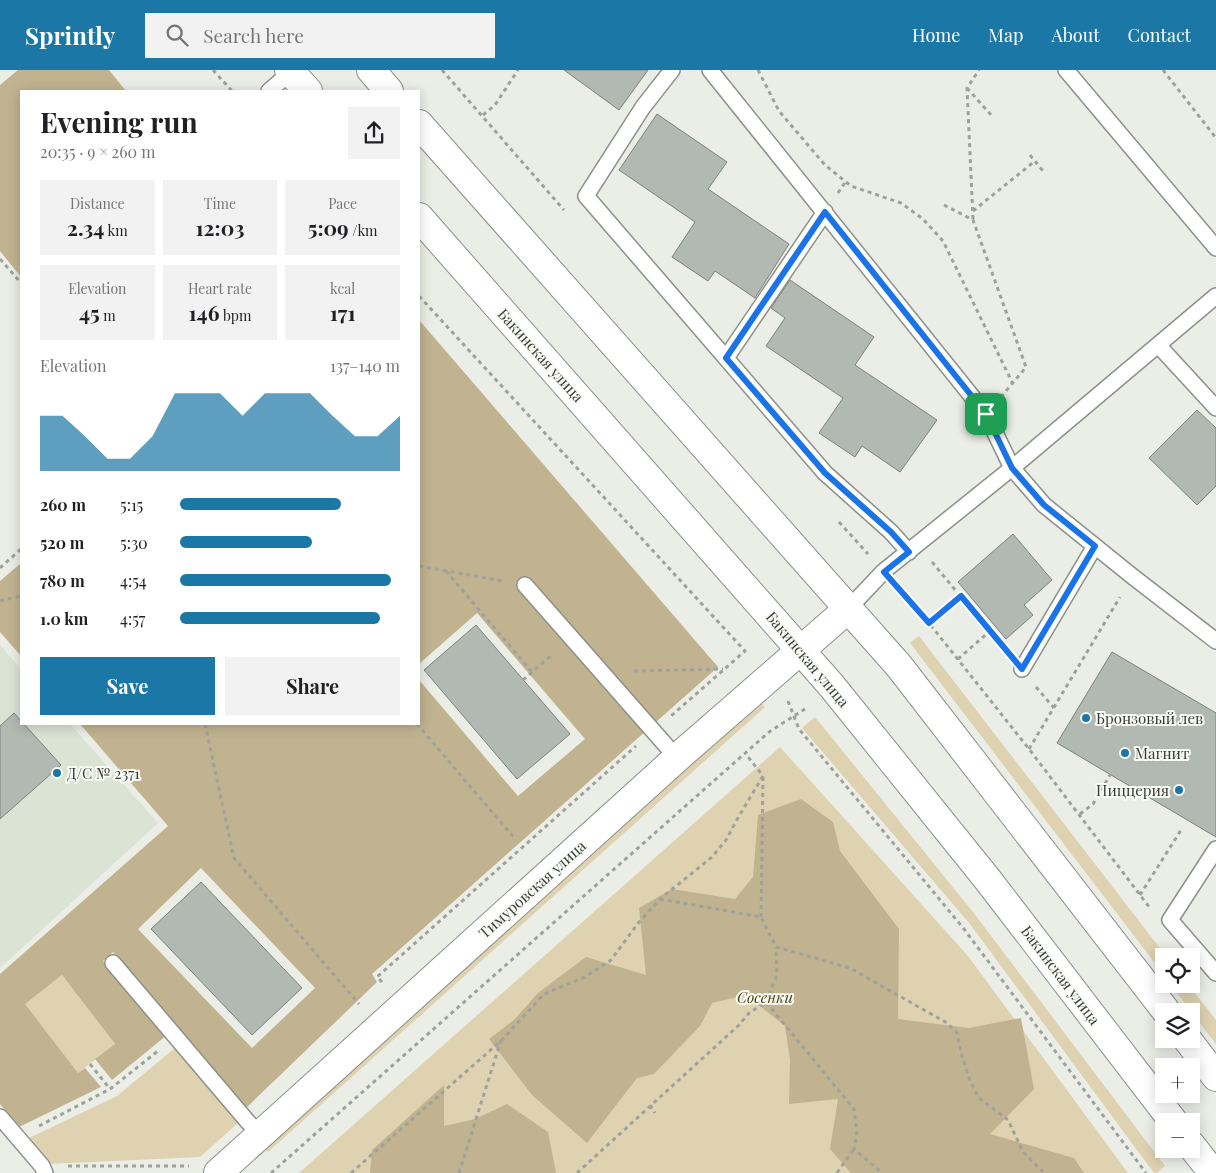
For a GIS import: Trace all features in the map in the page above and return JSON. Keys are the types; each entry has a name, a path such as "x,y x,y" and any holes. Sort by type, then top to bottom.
{"main road":[{"path":"370,70 389,90"},
{"path":"420,125 899,666 942,719 1160,1003"},
{"name":"Бакинская улица","path":"420,218 831,685 988,880 1167,1113"},
{"name":"Тимуровская улица","path":"206,1169 260,1134 677,758 849,608"},
{"path":"1194,1048 1216,1077"},
{"path":"1200,1156 1213,1173"}],"lane":[{"path":"672,70 643,107 586,196 825,473 891,532 913,548"},
{"path":"710,70 986,414 1012,468 1044,505 1216,641"},
{"path":"1066,70 1216,248"},
{"path":"271,90 296,78"},
{"path":"726,358 825,212"},
{"path":"849,608 884,572 1012,468 1158,345 1213,304"},
{"path":"1158,345 1216,408"},
{"path":"1022,669 1095,546"},
{"path":"526,586 677,758"},
{"path":"1216,849 1170,920 1216,973"},
{"path":"113,963 260,1134"},
{"path":"0,1117 43,1170"}],"path":[{"path":"213,70 231,90"},
{"path":"442,70 566,213"},
{"path":"483,115 495,105 518,70"},
{"path":"758,70 779,111 825,165 852,186 901,203 923,219 943,241 1013,384"},
{"path":"979,70 967,88 973,220 1026,367 986,414"},
{"path":"1163,70 1216,138"},
{"path":"967,88 992,116"},
{"path":"1030,155 1043,171"},
{"path":"973,212 1035,161"},
{"path":"944,205 973,220"},
{"path":"0,259 20,283"},
{"path":"387,987 377,977 745,651 420,297"},
{"path":"837,519 929,623 1080,814 1152,910"},
{"path":"913,548 961,596 1054,708"},
{"path":"0,568 20,550"},
{"path":"420,566 526,586"},
{"path":"446,571 532,672"},
{"path":"1029,749 1132,576"},
{"path":"0,600 20,596"},
{"path":"929,623 961,596"},
{"path":"958,659 990,632"},
{"path":"523,680 571,638"},
{"path":"601,672 724,668"},
{"path":"789,702 799,729 964,929 1146,1173"},
{"path":"271,1173 769,732 808,707"},
{"path":"205,725 234,858 363,1008"},
{"path":"418,725 516,840"},
{"path":"577,1173 739,1025 749,1013 766,1002 777,974 776,947 761,917 763,776 745,753"},
{"path":"1080,814 1093,804 1110,774"},
{"path":"350,1173 502,1040 544,994 586,976 611,960 639,922 660,899 712,857 726,840 738,816 763,776"},
{"path":"1140,895 1181,830"},
{"path":"660,899 761,917"},
{"path":"776,947 850,968 947,1023 957,1033 970,1081 979,1098 1008,1120 1022,1152 1044,1173"},
{"path":"766,1002 854,1109 857,1132 854,1149 837,1173"},
{"path":"17,1137 110,1089 176,1036"},
{"path":"459,1173 502,1040"},
{"path":"90,1064 110,1089"},
{"path":"650,1105 655,1113"},
{"path":"854,1149 882,1173"},
{"path":"43,1170 206,1169"}],"shaded area":[{"name":"Д/C № 2371","path":"0,645 20,668 20,725 71,725 158,823 0,968"}],"green space":[{"path":"18,70 109,70 125,90 20,90 20,276 0,251 0,85"},
{"path":"420,321 718,667 372,974 377,982 245,1109 113,952 103,961 167,1035 112,1080 95,1059 115,1044 62,975 25,1004 78,1073 85,1068 101,1087 19,1127 0,1104 0,974 168,826 81,725 420,725 420,681 518,796 585,739 477,613 420,663","holes":["201,868 315,988 252,1048 138,929"]},
{"path":"20,564 20,655 0,632 0,581"},
{"path":"919,636 1160,948 1155,948 1155,963 910,643"},
{"path":"759,700 765,707 268,1152 261,1144"},
{"path":"815,717 973,912 1155,1153 1155,1158 1159,1158 1165,1166 1157,1173 1154,1173 970,924 802,728"},
{"name":"Сосенки","path":"780,747 968,956 1128,1173 299,1173"},
{"path":"801,799 833,822 840,851 899,929 898,1019 969,1028 1021,1018 1034,1089 990,1134 1074,1158 1084,1173 851,1173 830,1149 838,1099 789,1104 790,1060 785,1026 746,995 712,1003 700,1026 654,1074 637,1078 587,1143 532,1095 489,1039 514,1020 538,993 586,957 646,975 639,908 672,889 735,899 753,877 758,815"},
{"path":"62,975 115,1044 78,1073 24,1004"},
{"path":"1177,993 1195,993 1216,1020 1216,1044 1200,1023 1200,1003 1185,1003"},
{"path":"175,1048 238,1123 200,1157 48,1164 27,1139 117,1096"},
{"path":"444,1085 444,1126 475,1119 507,1104 548,1132 556,1173 370,1173 372,1150"}],"building":[{"path":"564,70 648,70 619,110"},
{"path":"657,114 727,162 708,189 789,244 755,298 715,271 708,281 672,257 695,222 619,170"},
{"path":"790,280 874,337 855,365 937,420 900,472 862,446 855,457 819,433 843,398 766,346 785,318 771,308"},
{"path":"1197,410 1216,428 1216,486 1197,505 1149,458"},
{"path":"1013,534 1052,580 1024,605 1033,615 1006,639 958,582"},
{"path":"476,625 570,734 517,779 424,670"},
{"path":"1112,652 1216,713 1216,837 1057,743"},
{"path":"14,713 20,720 20,725 25,725 61,765 0,819 0,726"},
{"path":"201,882 302,988 252,1035 151,929"}],"place":[{"name":"Бронзовый лев","path":"1086,718"},
{"name":"Магнит","path":"1125,753"},
{"name":"Д/C № 2371","path":"57,773"},
{"name":"Пиццерия","path":"1179,790"}],"route":[{"path":"825,212 986,414 1012,468 1044,505 1095,546 1022,669 961,596 929,623 884,572 909,552 891,532 825,473 726,358 825,212"}]}
